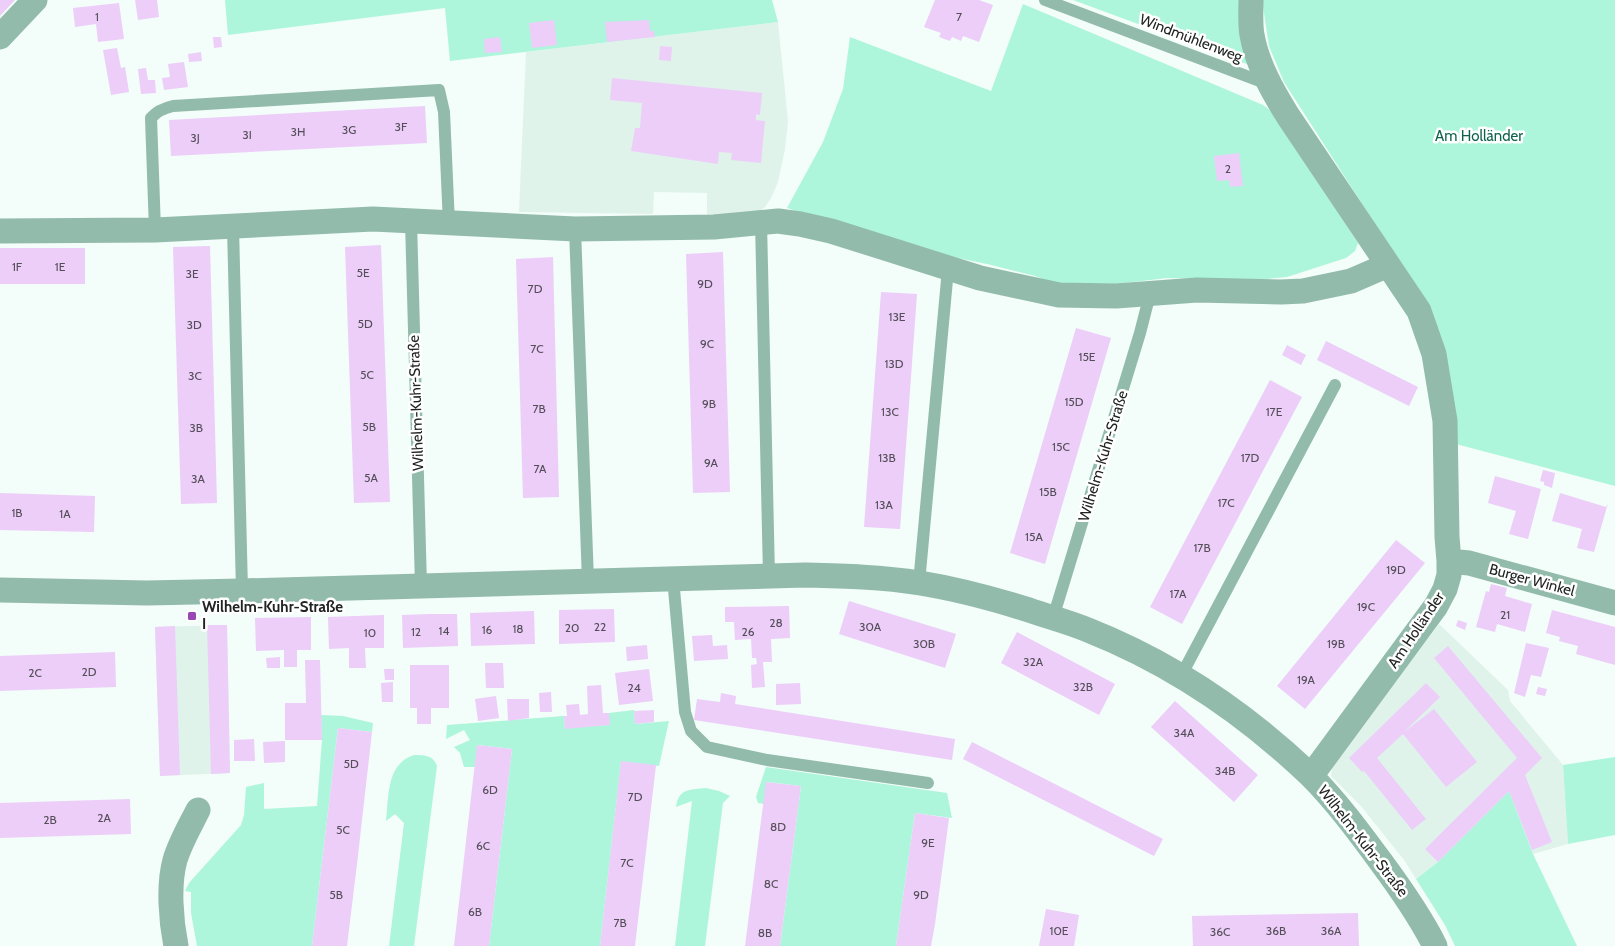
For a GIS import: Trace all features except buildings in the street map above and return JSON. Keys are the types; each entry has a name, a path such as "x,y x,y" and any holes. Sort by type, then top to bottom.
{"street":[{"path":"0,37 35,0"},
{"name":"Am Holländer","path":"1250,0 1252,35 1270,85 1288,116 1419,310 1434,354 1445,421 1446,537 1449,561 1445,589 1436,606 1311,776"},
{"path":"0,231 155,230 373,219 575,229 714,227 778,221 830,231 948,269 1011,286 1059,295 1116,296 1197,290 1303,291 1351,281 1388,264"},
{"name":"Burger Winkel","path":"1449,561 1469,563 1615,602"},
{"name":"Wilhelm-Kuhr-Straße","path":"0,590 147,593 805,575 856,576 919,583 972,594 1088,630 1135,651 1181,676 1244,718 1311,776 1351,822 1409,900 1435,946"},
{"path":"176,946 173,933 171,879 175,860 198,810"}],"lane":[{"name":"Windmühlenweg","path":"1045,0 1270,85"},
{"path":"155,230 151,118 163,108 439,90 444,112 449,224"},
{"name":"Wilhelm-Kuhr-Straße","path":"412,221 421,586"},
{"path":"761,222 769,576"},
{"path":"233,227 242,591"},
{"path":"575,229 588,581"},
{"path":"919,583 948,269"},
{"name":"Wilhelm-Kuhr-Straße","path":"1053,618 1140,333 1150,294"},
{"path":"1181,676 1335,385"},
{"path":"673,578 685,712 691,731 707,747 767,760 928,783"}],"shaded area":[{"path":"778,22 788,121 785,149 778,182 771,198 758,213 707,217 707,193 654,192 653,214 519,212 526,52"},
{"path":"1439,624 1508,690 1510,701 1563,765 1568,844 1533,854 1509,791 1438,862 1416,879 1404,860 1361,806 1331,776 1332,766 1340,754"},
{"path":"227,625 230,773 160,776 155,627"}],"green space":[{"path":"225,0 772,0 778,22 450,61 445,8 228,35"},
{"path":"1073,0 1244,0 1252,66"},
{"name":"Am Holländer","path":"1262,0 1615,0 1615,486 1456,444 1449,369 1431,308 1284,82 1269,46"},
{"path":"1023,4 1263,105 1277,115 1358,243 1355,251 1346,258 1287,277 1255,280 1167,278 1091,287 1063,287 1035,276 987,264 899,246 787,208 823,142 843,89 850,37 991,91"},
{"path":"634,710 635,724 669,721 659,766 621,762 600,946 489,946 512,749 478,745 475,767 464,767 460,753 454,747 470,740 464,730 446,739 447,725 564,716 565,728 609,725 609,713"},
{"path":"321,715 343,716 373,723 372,732 338,728 312,946 197,946 191,913 191,892 185,891 189,883 241,825 244,815 246,787 264,783 264,809 317,806 322,740"},
{"path":"414,755 431,758 437,766 414,946 389,946 404,823 395,814 386,821 389,792 398,766 405,759"},
{"path":"1615,757 1615,835 1568,844 1563,765"},
{"path":"766,767 947,793 952,818 915,813 896,946 780,946 801,786 767,782 764,804 758,803 756,797"},
{"path":"706,788 730,796 723,803 705,946 675,946 692,801 676,807 677,801 682,793 686,791"},
{"path":"1509,791 1533,854 1577,946 1455,946 1445,925 1416,879 1438,862"}],"place":[{"name":"Wilhelm-Kuhr-Straße I","path":"192,616"}]}
